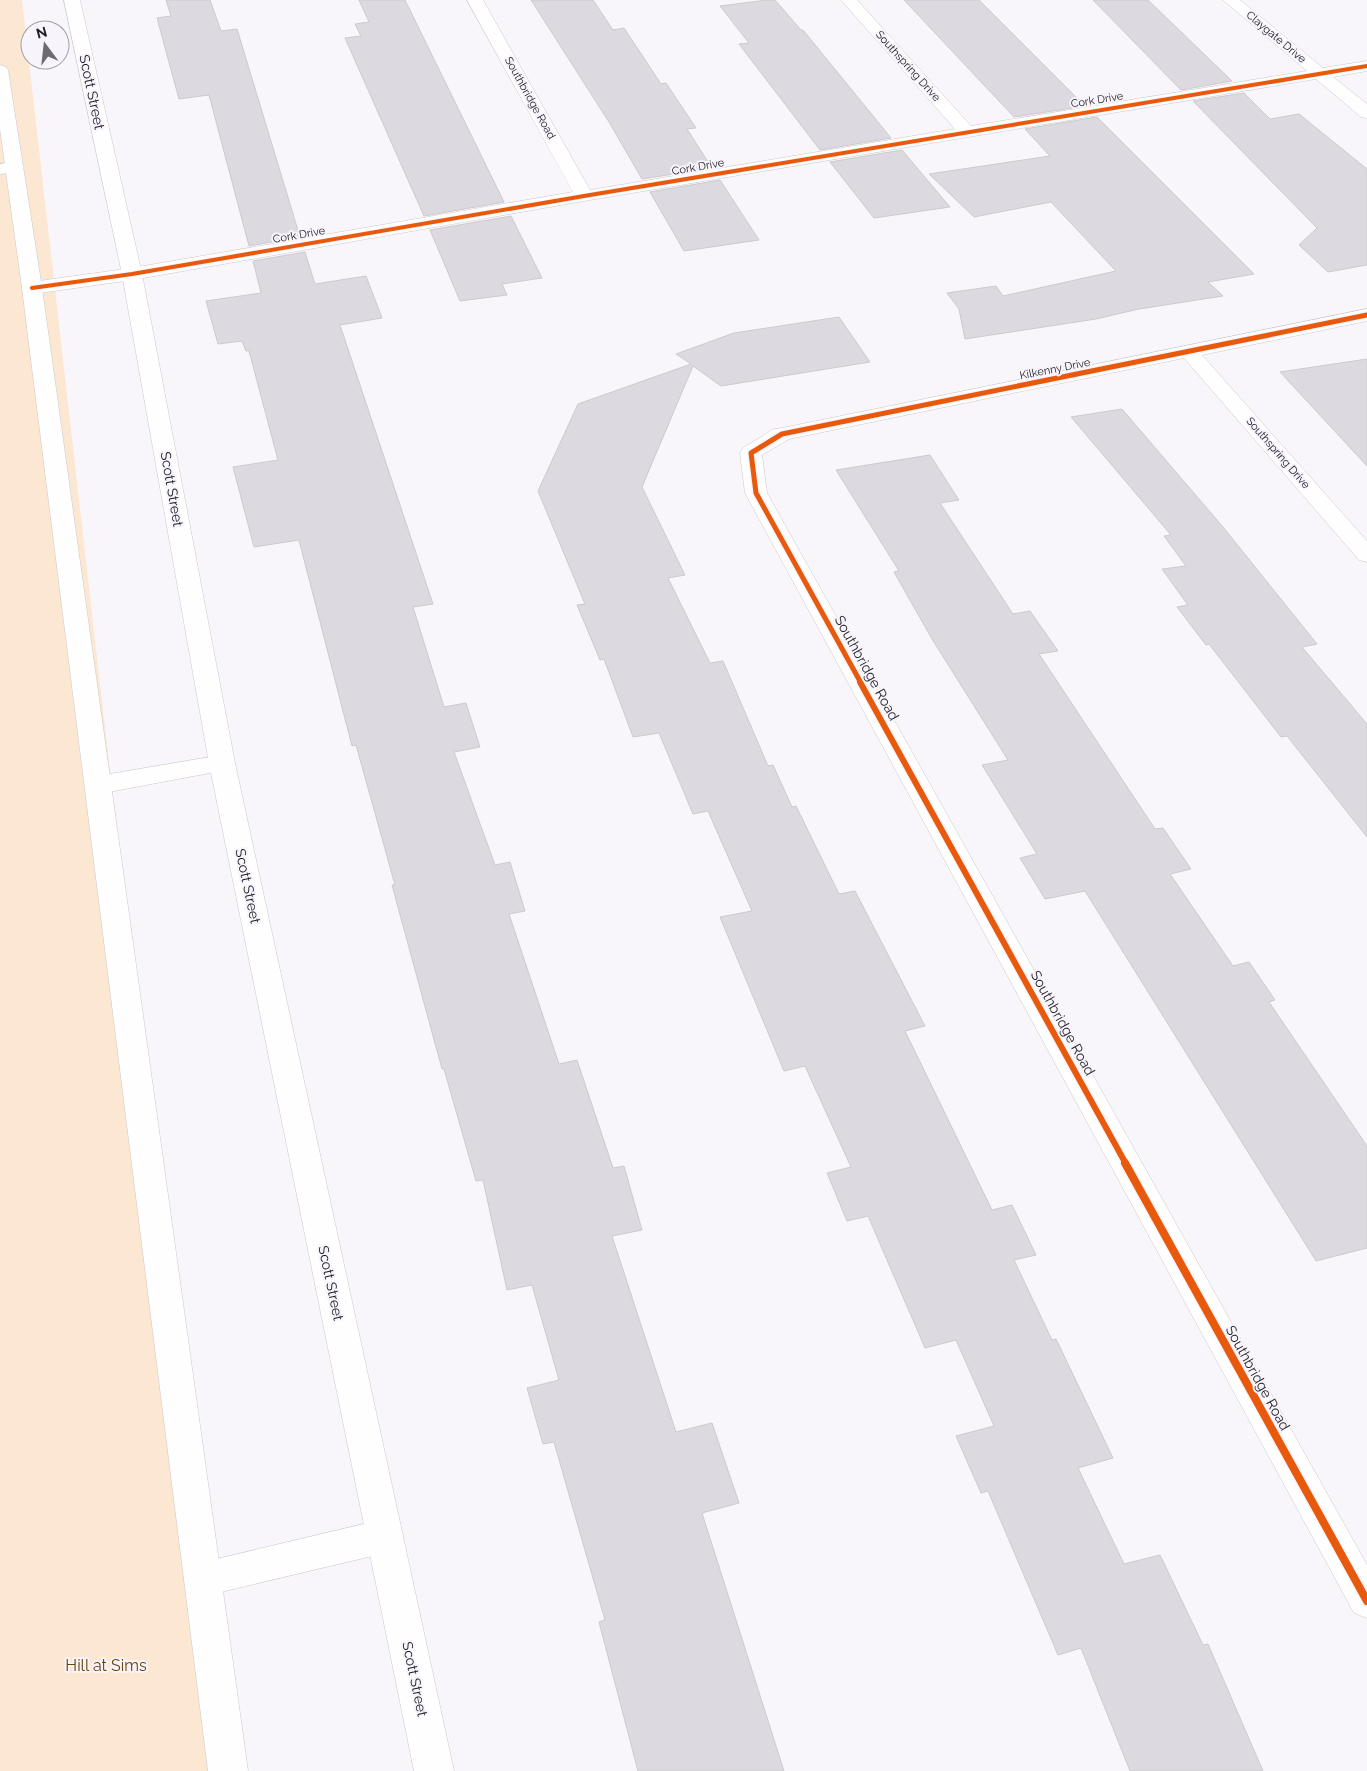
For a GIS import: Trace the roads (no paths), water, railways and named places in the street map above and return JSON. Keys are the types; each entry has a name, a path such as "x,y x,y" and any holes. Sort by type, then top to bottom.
{"street":[{"name":"Scott Street","path":"72,0 132,274 222,763 434,1771"},
{"name":"Southbridge Road","path":"475,0 584,196"},
{"name":"Southspring Drive","path":"849,0 966,132"},
{"name":"Claygate Drive","path":"1231,0 1367,113"},
{"name":"Cork Drive","path":"32,288 132,274 584,196 1367,66"},
{"path":"0,70 7,168 32,288 228,1771"},
{"name":"Kilkenny Drive","path":"751,453 782,434 1367,315"},
{"name":"Southspring Drive","path":"1189,352 1367,555"},
{"name":"Southbridge Road","path":"751,453 756,493 1367,1601"},
{"path":"98,784 222,763"},
{"path":"204,1579 385,1536"}],"park label":[{"name":"Hill at Sims","path":"106,1665"}]}
